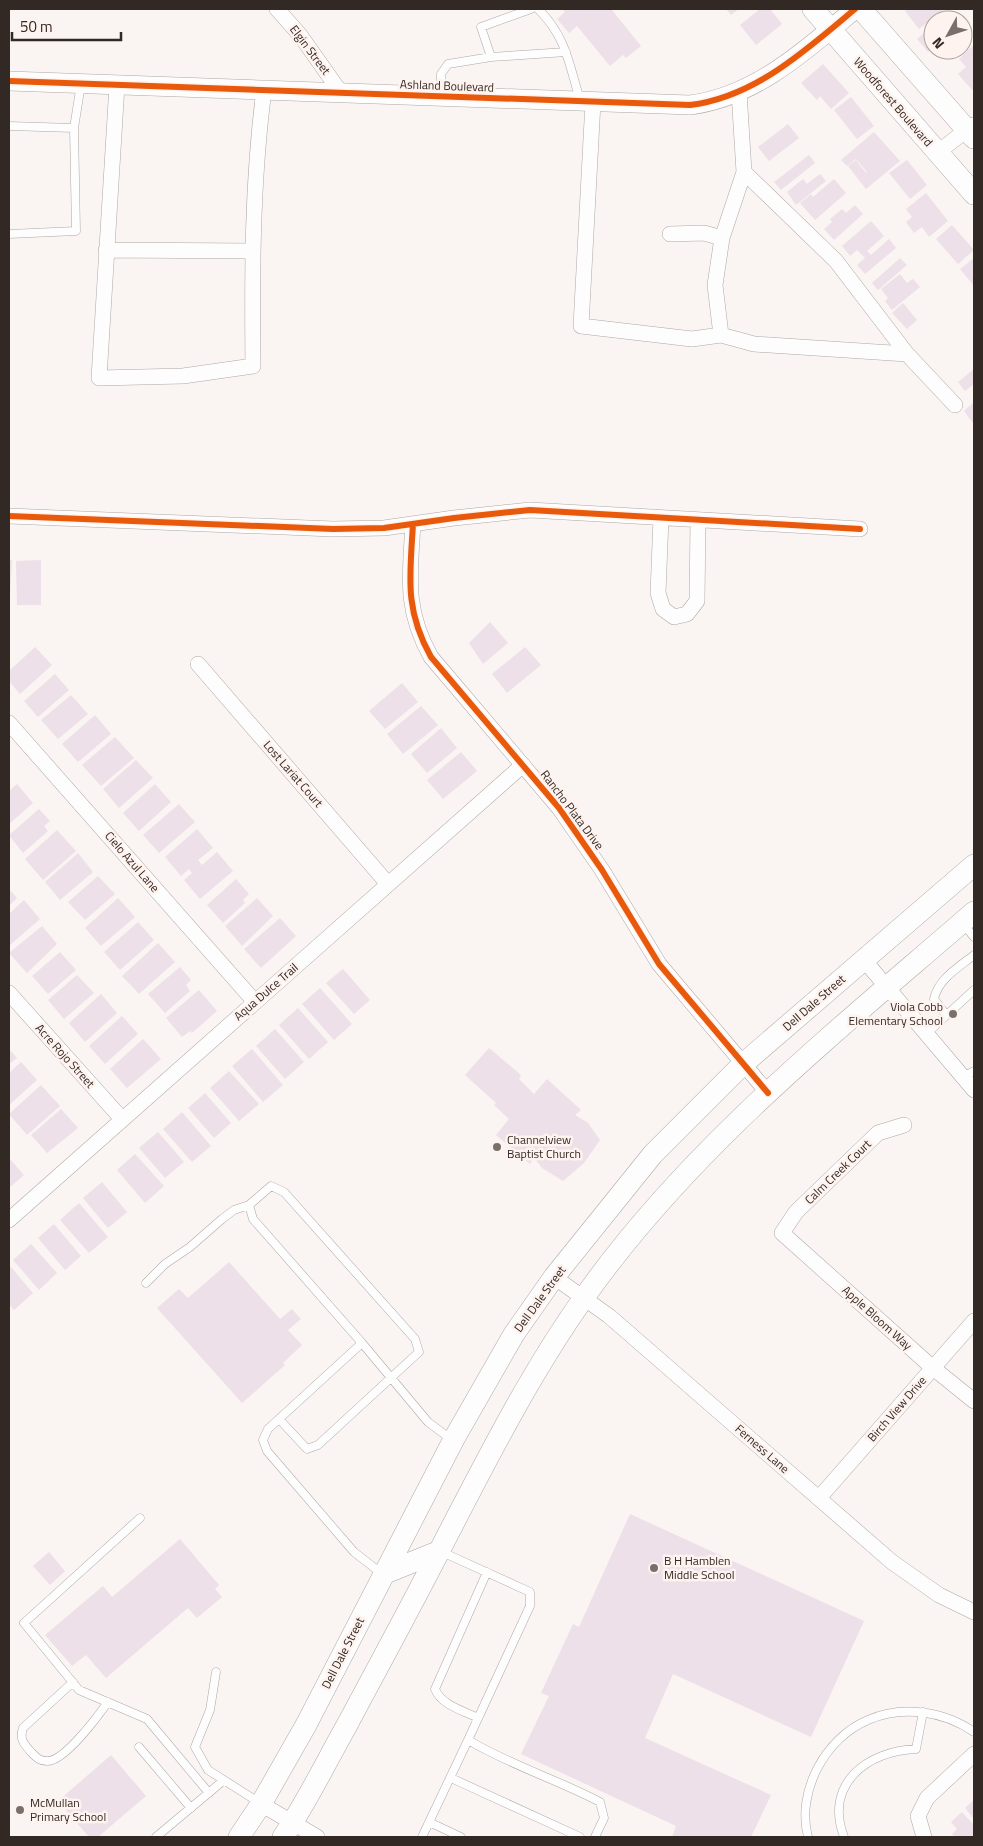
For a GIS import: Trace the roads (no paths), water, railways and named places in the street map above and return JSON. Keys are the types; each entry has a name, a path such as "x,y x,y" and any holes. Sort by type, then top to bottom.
{"main road":[{"name":"Woodforest Boulevard","path":"814,9 830,30 974,194"},
{"path":"861,9 972,131"},
{"name":"Dell Dale Street","path":"239,1837 261,1804 306,1726 383,1574 514,1334 554,1277 653,1154 743,1064 974,865"},
{"path":"288,1830 440,1551 501,1433 544,1359 584,1298 674,1188 737,1122 887,988 970,924"},
{"path":"383,1574 440,1551"}],"street":[{"name":"Elgin Street","path":"277,9 300,35 341,93"},
{"name":"Ashland Boulevard","path":"9,81 690,105 712,103 739,92 806,51 855,9"},
{"path":"117,85 99,378 182,376 253,366 252,251 259,125 264,90"},
{"path":"721,335 715,285 722,238 744,172 739,92"},
{"path":"587,102 581,326 692,339 721,335 754,344 907,354"},
{"path":"937,153 972,131"},
{"path":"744,172 836,261 907,354 955,405"},
{"path":"670,234 704,233 722,238"},
{"path":"106,250 252,251"},
{"path":"9,516 333,529 384,528 530,510 860,528"},
{"path":"661,518 658,594 663,609 674,617 687,614 697,601 698,520"},
{"name":"Rancho Plata Drive","path":"413,524 409,588 412,610 419,636 431,657 559,808 602,870 659,964 768,1093"},
{"name":"Lost Lariat Court","path":"198,664 388,884"},
{"name":"Cielo Azul Lane","path":"9,723 255,1002"},
{"name":"Aqua Dulce Trail","path":"9,1220 523,765"},
{"path":"864,960 926,1034 969,1074 974,1090"},
{"name":"Acre Rojo Street","path":"9,993 122,1120"},
{"name":"Calm Creek Court","path":"782,1233 796,1212 878,1133 904,1125"},
{"name":"Apple Bloom Way","path":"782,1233 933,1368 974,1401"},
{"name":"Ferness Lane","path":"554,1277 609,1316 915,1579 974,1612"},
{"name":"Birch View Drive","path":"819,1498 974,1320"},
{"path":"924,1837 918,1816 927,1798 974,1754"},
{"path":"261,1804 288,1830 316,1837"}],"lane":[{"path":"491,57 481,28 530,9"},
{"path":"538,9 552,22 561,37 587,102"},
{"path":"440,97 441,74 448,64 491,57 566,52"},
{"path":"9,234 76,230 74,128 81,84"},
{"path":"9,126 74,128"},
{"path":"946,1015 934,999 940,983 974,955"},
{"path":"926,1034 974,990"},
{"path":"146,1283 165,1264 190,1247 222,1218 234,1210 249,1205 270,1186 284,1192 415,1339 419,1352 318,1445 307,1449 279,1419"},
{"path":"249,1205 253,1219 362,1343 428,1422 454,1441"},
{"path":"362,1343 268,1429 264,1440 267,1451 354,1552 383,1574"},
{"path":"140,1518 24,1623 80,1690 147,1720 208,1793"},
{"path":"422,1837 530,1606 530,1592 440,1551"},
{"path":"478,1718 444,1701 437,1696 435,1689 487,1572"},
{"path":"216,1672 210,1710 195,1747 208,1770 261,1804"},
{"path":"73,1682 23,1728 20,1735 23,1743 39,1760 49,1762 56,1758 87,1730 108,1702"},
{"path":"808,1837 805,1812 807,1795 817,1769 835,1744 851,1729 868,1720 889,1714 923,1712 946,1716 974,1732"},
{"path":"844,1837 838,1812 841,1795 849,1780 870,1761 898,1750 916,1749 923,1712"},
{"path":"468,1740 493,1755 570,1786 600,1802 604,1818 595,1837"},
{"path":"138,1747 191,1808"},
{"path":"451,1778 580,1837"},
{"path":"156,1837 224,1780"},
{"path":"429,1822 461,1837"}],"place":[{"name":"Viola Cobb Elementary School","path":"953,1014"},
{"name":"Channelview Baptist Church","path":"497,1147"},
{"name":"B H Hamblen Middle School","path":"654,1568"},
{"name":"McMullan Primary School","path":"20,1810"}]}
